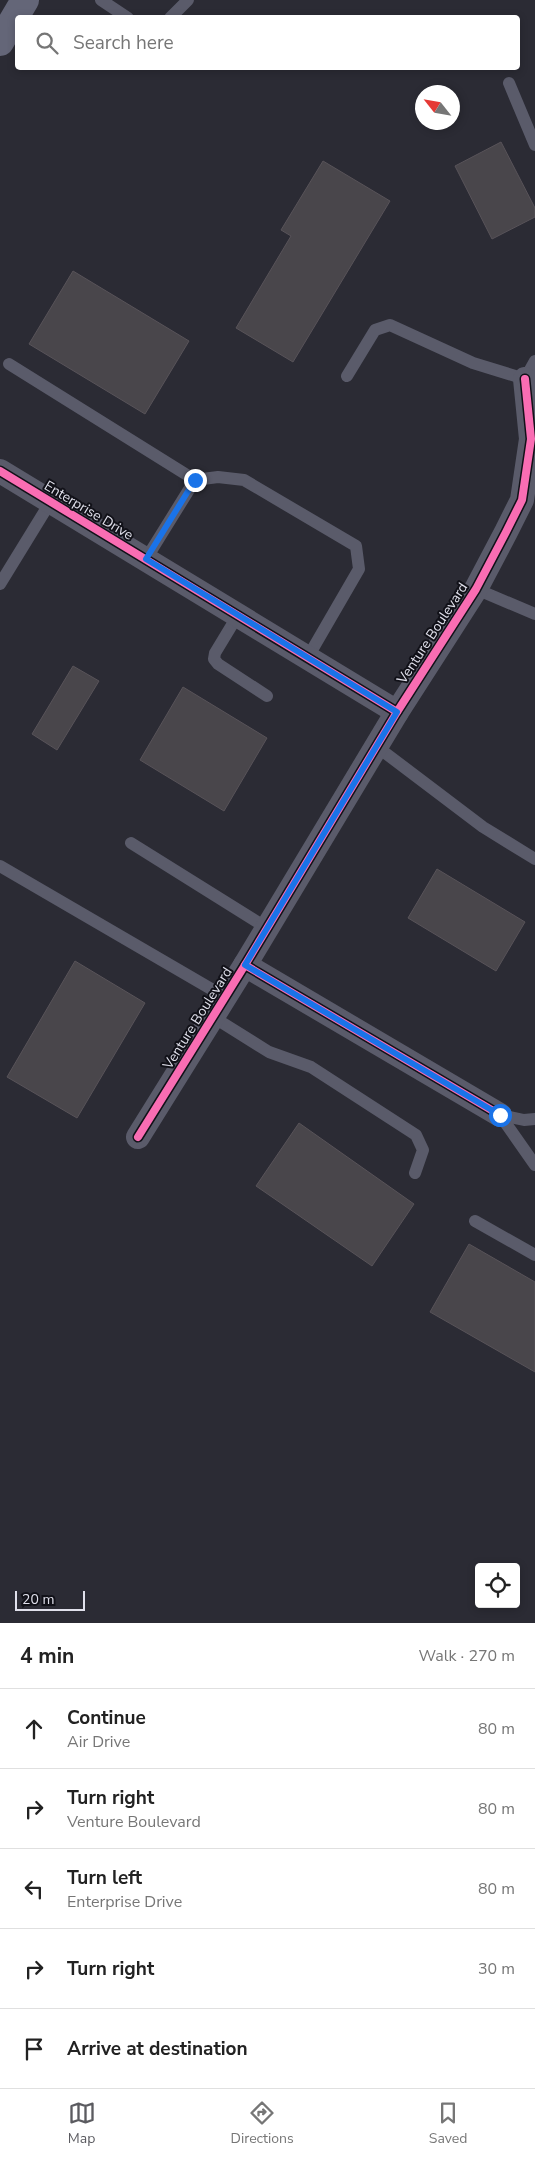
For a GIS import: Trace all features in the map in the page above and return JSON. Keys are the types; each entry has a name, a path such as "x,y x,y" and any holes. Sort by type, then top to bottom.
{"main road":[{"path":"17,15 26,0"},
{"path":"0,42 15,18"}],"street":[{"name":"Venture Boulevard","path":"138,1137 245,965 376,746 476,589 522,500 533,439 530,370"},
{"name":"Enterprise Drive","path":"0,471 397,712"},
{"path":"245,965 500,1115"}],"lane":[{"path":"101,0 124,15"},
{"path":"173,15 188,0"},
{"path":"509,83 535,145"},
{"path":"347,376 375,330 390,325 473,363 530,370"},
{"path":"9,364 195,480 218,477 244,480 356,546 359,569 308,657"},
{"path":"146,559 195,480"},
{"path":"0,584 51,501"},
{"path":"476,589 535,614"},
{"path":"238,615 215,653 214,659 218,664 267,696"},
{"path":"376,746 483,827 535,859"},
{"path":"131,843 267,928"},
{"path":"0,866 225,997"},
{"path":"213,1017 269,1052 311,1067 416,1135 423,1150 415,1174"},
{"path":"500,1115 524,1120 535,1119"},
{"path":"500,1115 535,1164"},
{"path":"475,1221 535,1255"}],"building":[{"path":"501,142 535,208 535,217 492,239 455,166"},
{"path":"323,161 390,201 293,362 236,328 291,236 281,230"},
{"path":"73,271 189,341 145,414 29,344"},
{"path":"73,666 99,681 57,750 32,734"},
{"path":"183,687 267,738 224,811 140,760"},
{"path":"437,869 525,922 496,971 408,918"},
{"path":"75,961 145,1003 77,1118 7,1077"},
{"path":"299,1123 414,1204 372,1266 256,1186"},
{"path":"469,1244 535,1282 535,1372 430,1312"}],"cycle path":[{"path":"138,1137 245,965 397,712 476,589 506,532 522,500 531,439 525,379"},
{"path":"0,471 397,712"},
{"path":"245,965 500,1115"}],"route":[{"path":"195,480 146,559 397,712 245,965 500,1115"}]}
